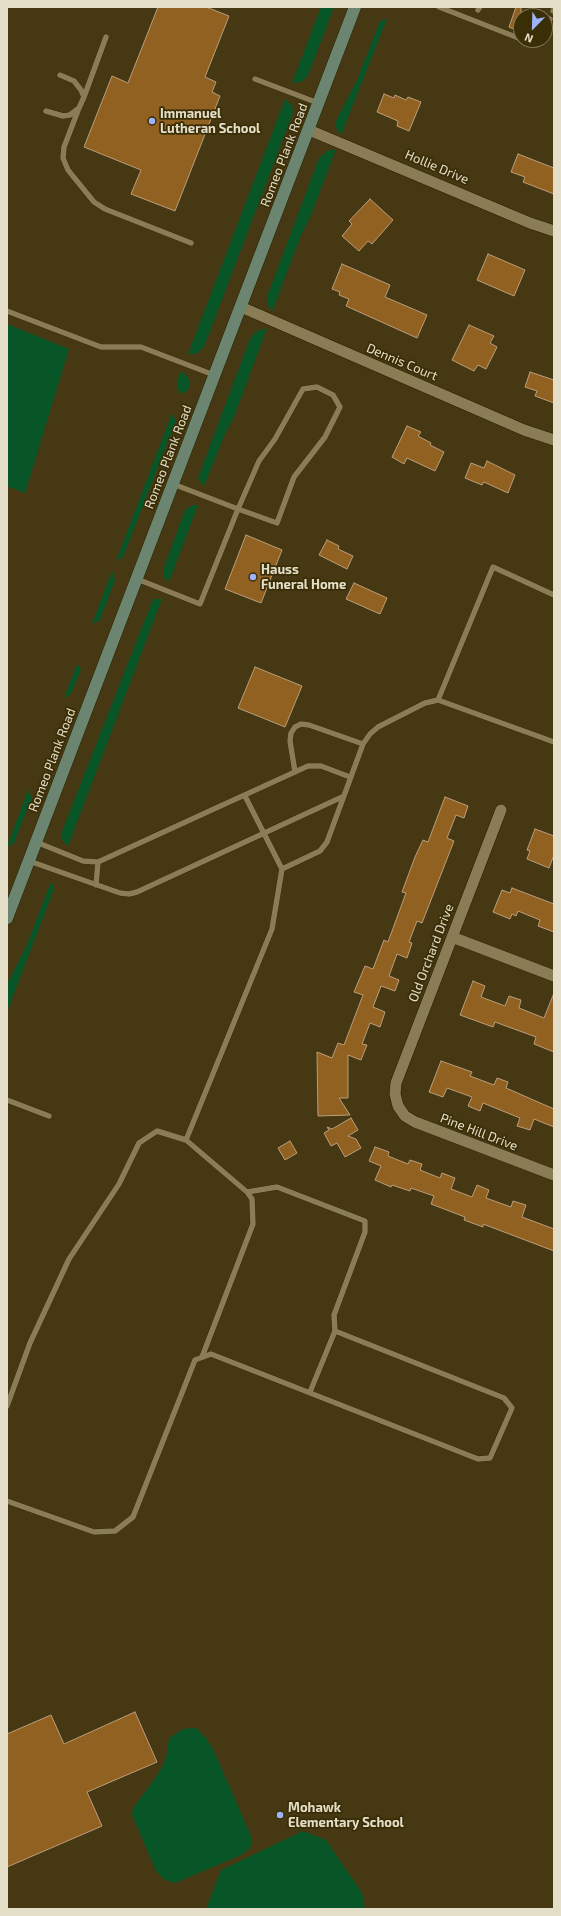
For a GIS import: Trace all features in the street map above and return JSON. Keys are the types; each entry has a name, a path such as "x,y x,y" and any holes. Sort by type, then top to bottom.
{"main road":[{"name":"Romeo Plank Road","path":"7,918 355,7"}],"street":[{"name":"Hollie Drive","path":"309,130 554,232"},
{"name":"Dennis Court","path":"240,308 524,430 554,440"},
{"name":"Old Orchard Drive","path":"398,1106 395,1094 396,1083 501,810"},
{"path":"452,937 554,976"},
{"name":"Pine Hill Drive","path":"398,1106 406,1116 415,1122 554,1175"}],"lane":[{"path":"440,7 513,36"},
{"path":"106,37 64,147 63,158 68,170 94,202 105,209 191,243"},
{"path":"60,75 74,81 82,90 84,97"},
{"path":"255,79 319,103"},
{"path":"46,111 63,116 70,115 79,108"},
{"path":"7,311 101,347 141,347 214,375"},
{"path":"136,579 200,604 238,509 259,460 274,439 304,389 317,387 333,395 340,407 325,437 294,477 277,523 238,509 173,484"},
{"path":"438,700 493,567 554,595"},
{"path":"282,869 320,852 328,842 350,777 363,744 370,734 378,727 425,703 438,700 554,742"},
{"path":"295,772 290,741 291,733 295,727 301,724 309,725 363,744"},
{"path":"36,842 83,861 98,862 308,766 321,766 350,777"},
{"path":"186,1140 272,929 282,869 245,796"},
{"path":"29,861 120,893 129,894 137,892 342,798"},
{"path":"96,885 98,862"},
{"path":"7,1100 49,1116"},
{"path":"7,1406 30,1343 69,1259 119,1184 139,1143 157,1131 186,1140 247,1192 252,1199 253,1224 202,1357"},
{"path":"247,1192 277,1187 365,1221 366,1232 334,1315 335,1331 310,1392"},
{"path":"7,1500 94,1532 115,1531 133,1517 196,1360 211,1354 478,1459 490,1458 512,1408 504,1398 335,1331"}],"green space":[{"path":"321,7 334,7 308,76 301,82 292,83"},
{"path":"387,19 341,135 336,128 336,121 357,80 380,21"},
{"path":"285,99 292,105 293,113 204,347 196,354 188,354"},
{"path":"336,149 272,312 267,303 268,294 319,158 327,151"},
{"path":"7,324 69,349 25,493 7,486"},
{"path":"267,328 234,417 226,432 204,486 198,479 199,475 249,341 255,332"},
{"path":"181,371 188,377 190,385 187,391 179,394 177,381"},
{"path":"172,413 176,421 123,557 116,561"},
{"path":"193,505 198,505 169,582 163,576 163,570 185,510"},
{"path":"112,571 115,580 100,620 92,624"},
{"path":"153,599 162,599 68,846 63,842 61,834"},
{"path":"77,664 81,669 71,694 64,698"},
{"path":"28,790 32,798 14,843 7,847"},
{"path":"54,881 54,889 7,1012 7,984 26,947 49,887"},
{"path":"196,1728 206,1738 213,1749 251,1836 252,1844 248,1850 239,1856 175,1883 165,1880 156,1871 132,1815 133,1808 154,1780 163,1765 167,1754 169,1738 183,1729"},
{"path":"303,1831 326,1840 362,1893 365,1909 206,1909 221,1870"}],"building":[{"name":"Immanuel Lutheran School","path":"158,7 206,7 229,16 205,77 216,82 212,92 220,96 175,211 131,194 141,170 84,147 112,76 128,83"},
{"path":"513,16 513,29 509,27"},
{"path":"384,94 394,98 395,95 406,100 408,97 421,102 409,131 397,126 398,121 377,112"},
{"path":"518,154 554,168 554,194 523,182 525,177 511,172"},
{"path":"370,199 393,220 372,244 368,241 359,251 342,236 352,224 349,221"},
{"path":"488,254 525,270 514,296 477,280"},
{"path":"342,264 390,285 385,297 427,315 417,338 346,306 349,299 339,295 340,292 332,289"},
{"path":"469,325 494,336 490,343 497,347 486,369 478,365 474,371 452,360"},
{"path":"530,372 554,380 554,403 535,396 537,391 525,387"},
{"path":"407,426 421,432 418,436 431,443 430,445 444,452 435,471 407,458 404,464 392,457"},
{"path":"487,461 515,475 508,493 484,482 482,485 465,478 471,463 484,468"},
{"path":"246,535 282,550 261,603 225,589"},
{"path":"327,540 339,546 338,549 353,556 347,569 319,555"},
{"path":"354,583 387,598 380,614 346,599"},
{"path":"255,667 302,686 285,727 238,708"},
{"path":"445,797 468,806 464,818 456,815 447,838 454,841 422,923 417,921 409,942 412,943 407,958 397,954 389,976 399,980 395,991 381,986 373,1007 385,1012 380,1027 370,1023 362,1044 367,1045 361,1060 348,1055 348,1098 339,1098 350,1115 318,1116 317,1052 332,1058 338,1043 344,1045 363,995 354,992 365,966 373,969 384,940 388,942 406,893 402,892 415,857 423,840 428,842"},
{"path":"535,829 554,836 554,855 549,868 527,859 530,851 527,850"},
{"path":"512,888 554,904 554,932 538,926 540,920 518,911 516,916 512,914 510,919 493,912 502,890 510,893"},
{"path":"473,981 485,986 481,997 505,1006 509,996 521,1000 519,1008 544,1018 554,993 554,1052 534,1044 536,1037 495,1022 493,1027 460,1015"},
{"path":"441,1061 472,1072 470,1076 494,1085 497,1078 508,1082 506,1088 554,1109 554,1127 534,1119 530,1130 517,1126 520,1118 483,1103 480,1111 468,1106 472,1097 447,1088 443,1097 429,1092"},
{"path":"351,1118 358,1130 348,1136 356,1139 361,1148 345,1157 337,1143 331,1146 324,1133 329,1130 327,1127 332,1129"},
{"path":"290,1141 297,1153 285,1160 278,1148"},
{"path":"375,1147 389,1152 388,1156 408,1164 410,1160 422,1164 420,1170 440,1178 442,1173 455,1178 451,1189 472,1197 477,1185 489,1190 486,1198 511,1207 513,1201 526,1205 522,1217 554,1229 554,1251 483,1224 483,1227 464,1220 465,1217 431,1204 434,1196 411,1188 410,1191 392,1185 391,1187 375,1180 381,1166 369,1161"},
{"path":"135,1712 157,1762 87,1792 102,1826 7,1867 7,1734 51,1715 64,1744"}],"place":[{"name":"Immanuel Lutheran School","path":"152,121"},
{"name":"Hauss Funeral Home","path":"253,577"},
{"name":"Mohawk Elementary School","path":"280,1815"}]}
